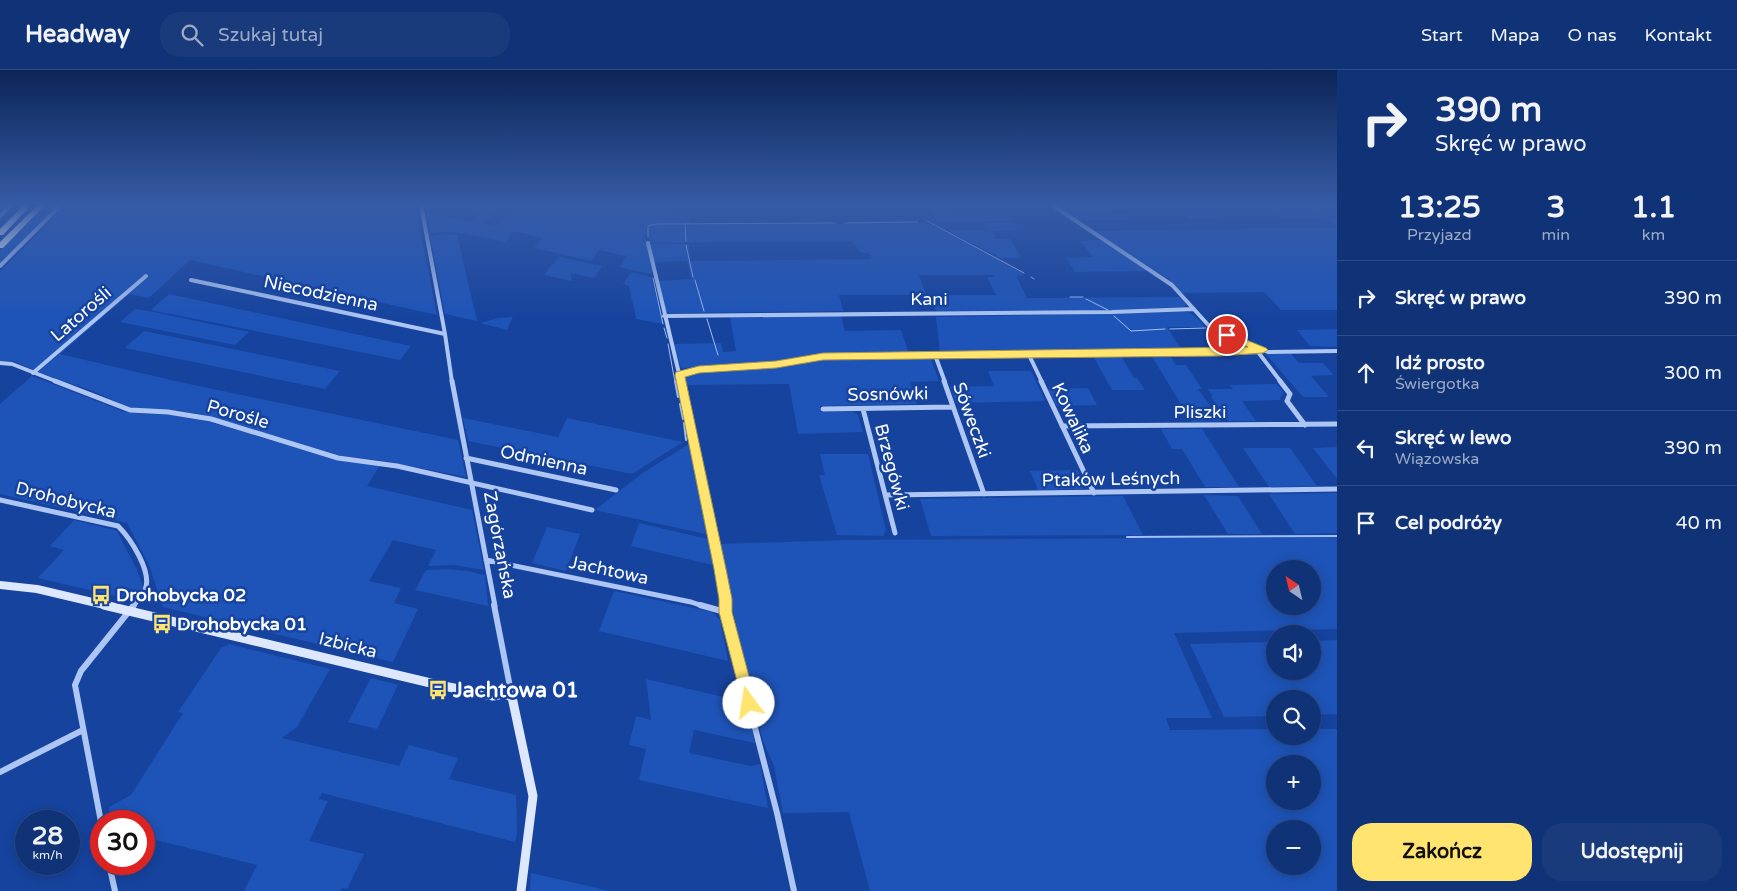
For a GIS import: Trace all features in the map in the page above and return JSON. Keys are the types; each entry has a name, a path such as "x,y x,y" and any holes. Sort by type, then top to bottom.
{"street":[{"path":"0,266 23,243"},
{"name":"Zagórzańska","path":"428,243 466,458 533,796 521,891"},
{"path":"648,243 664,316 680,375 720,569 725,599 725,612 777,812 794,891"},
{"path":"1109,243 1165,280 1211,328 1261,351 1290,394 1287,401 1305,424"},
{"name":"Latorośli","path":"34,373 146,276"},
{"name":"Niecodzienna","path":"191,280 445,334"},
{"name":"Kani","path":"664,316 1112,312 1194,309"},
{"path":"680,375 699,370 776,364 823,356 1337,351"},
{"name":"Sóweczki","path":"935,355 984,494"},
{"name":"Kowalika","path":"1029,355 1094,492"},
{"name":"Porośle","path":"0,363 12,364 130,410 168,412 211,420 338,458 397,466 592,510"},
{"name":"Sosnówki","path":"823,409 953,407"},
{"name":"Brzegówki","path":"863,409 896,533"},
{"name":"Pliszki","path":"1062,426 1337,424"},
{"name":"Odmienna","path":"466,458 616,490"},
{"name":"Ptaków Leśnych","path":"886,496 1337,489"},
{"name":"Drohobycka","path":"0,500 118,526 145,567 148,582 145,591 77,679 75,685 99,810"},
{"name":"Jachtowa","path":"486,560 691,602 725,612"},
{"name":"Izbicka","path":"0,585 37,589 440,685 493,696 504,694 512,697"},
{"path":"0,772 83,730"},
{"path":"111,875 115,891"}],"shaded area":[{"path":"8,243 21,243 0,264 0,251"},
{"path":"28,243 423,243 437,315 190,260 149,298 129,294 60,354 175,381 458,440 466,477 385,461 342,456 199,414 177,410 149,410 128,407 93,391 38,372 59,354 55,352 34,370 13,361 0,361 0,272"},
{"path":"431,243 459,243 477,321 445,314"},
{"path":"538,243 646,243 653,272 650,274 619,267 627,256 599,250 592,261 534,248"},
{"path":"854,243 970,243 1025,275 1016,276 1027,298 1179,297 1186,304 1184,307 1112,310 938,311 935,310 932,295 996,295 987,277 994,277 994,275 919,275 926,295 839,295 843,311 670,313 666,311 659,281 692,279 687,261 654,262 650,244 689,244 690,261 872,259 870,254 860,252"},
{"path":"973,243 1012,243 1021,258 1001,258"},
{"path":"1082,243 1107,243 1150,271 1073,272 1075,271 1065,258 1093,257"},
{"path":"1112,243 1337,243 1337,310 1281,310 1264,292 1181,293 1170,280"},
{"path":"559,257 602,266 594,278 571,273 572,281 544,275"},
{"path":"631,272 651,277 663,324 636,319 629,286 623,284"},
{"path":"169,294 411,346 400,360 151,310"},
{"path":"135,309 249,332 235,345 120,322"},
{"path":"1162,311 1186,312 1195,316 1205,327 1167,327 1180,347 1163,348 1165,352 943,353 940,352 936,317 1109,314"},
{"path":"841,316 845,331 901,330 909,354 811,356 757,364 681,368 674,344 721,343 723,352 736,351 730,317"},
{"path":"513,317 507,330 480,323 498,318"},
{"path":"1337,329 1337,347 1310,346 1297,330"},
{"path":"144,331 340,371 325,389 125,348"},
{"path":"1266,354 1291,354 1299,363 1323,363 1334,375 1311,376 1329,397 1303,397"},
{"path":"1151,355 1170,355 1176,365 1186,365 1202,389 1198,389 1221,421 1192,422"},
{"path":"1093,356 1121,356 1134,378 1137,378 1145,390 1112,390"},
{"path":"930,357 939,381 910,382 917,404 820,406 821,412 853,412 858,415 863,432 798,434 789,384 685,385 684,378 687,375 702,371 774,365 810,359"},
{"path":"988,371 1031,371 1045,401 956,403 950,387 994,386"},
{"path":"32,376 122,411 172,415 210,422 336,460 380,465 367,486 472,510 484,570 454,565 428,566 436,550 393,540 369,581 401,588 394,603 418,609 393,662 163,607 149,565 127,523 0,494 0,404"},
{"path":"1277,384 1284,393 1280,398 1281,400 1242,401 1256,421 1228,421 1211,397 1212,395 1208,389 1233,389 1230,385"},
{"path":"1088,388 1097,405 1057,406 1048,389"},
{"path":"463,418 558,437 567,418 683,442 632,474 468,441"},
{"path":"1161,429 1202,429 1239,487 1205,487 1182,449 1172,449"},
{"path":"689,444 692,444 710,535 595,510 641,474"},
{"path":"1337,447 1337,479 1313,448"},
{"path":"1243,448 1290,448 1317,486 1269,487"},
{"path":"820,454 868,454 886,531 883,536 837,535 819,475 825,475"},
{"path":"1078,470 1085,485 1082,489 1038,490 1030,471"},
{"path":"1337,493 1337,533 1295,534 1269,494"},
{"path":"1204,495 1238,496 1262,534 1228,534"},
{"path":"1123,496 1143,535 931,536 920,499"},
{"path":"74,520 117,531 137,570 143,587 133,600 38,578 64,550 50,546"},
{"path":"639,523 712,540 717,566 631,546"},
{"path":"547,527 580,534 566,571 532,563"},
{"path":"1337,537 1337,629 1321,629 1321,625 1266,625 1266,631 1174,633 1212,718 1166,718 1170,730 1266,729 1266,745 1321,745 1321,729 1337,729 1337,891 870,891 849,812 783,813 774,766 763,741 744,665 719,544 846,540"},
{"path":"447,569 485,575 488,606 415,590 426,570"},
{"path":"614,591 712,612 720,620 728,661 599,631"},
{"path":"1337,640 1337,714 1321,715 1321,690 1266,690 1266,716 1224,717 1190,644 1266,642 1266,680 1321,680 1321,641"},
{"path":"229,644 330,669 297,727 282,738 399,766 409,745 458,758 449,779 516,795 517,834 515,842 322,793 319,799 328,801 309,841 364,854 347,889 342,888 340,891 244,891 257,865 155,840 155,810 109,810 109,807 131,795 183,713 178,712 221,648"},
{"path":"371,678 398,685 377,729 348,722"},
{"path":"646,679 745,702 755,743 694,730 689,753 751,766 760,764 768,808 639,780 646,749 629,745 636,716 651,720"},
{"path":"531,873 610,891 530,891"}],"waterway":[{"path":"969,243 1024,273"},
{"path":"686,245 693,277"},
{"path":"653,278 663,324"},
{"path":"695,280 704,311"},
{"path":"1070,297 1083,297"},
{"path":"1086,299 1108,310"},
{"path":"1114,316 1131,331 1165,329"},
{"path":"707,319 718,355"},
{"path":"664,328 667,338"},
{"path":"1170,329 1206,328"},
{"path":"1220,334 1254,349"},
{"path":"668,344 675,382"},
{"path":"675,381 678,397"},
{"path":"680,404 683,419"},
{"path":"684,423 686,440"},
{"path":"1127,537 1337,536"}],"place":[{"name":"Drohobycka 02","path":"101,595"},
{"name":"Drohobycka 01","path":"162,624"},
{"name":"Jachtowa 01","path":"438,690"}],"route":[{"path":"749,703 725,612 725,599 720,569 680,375 699,370 776,364 823,356 1258,352 1263,350 1227,335"}]}
